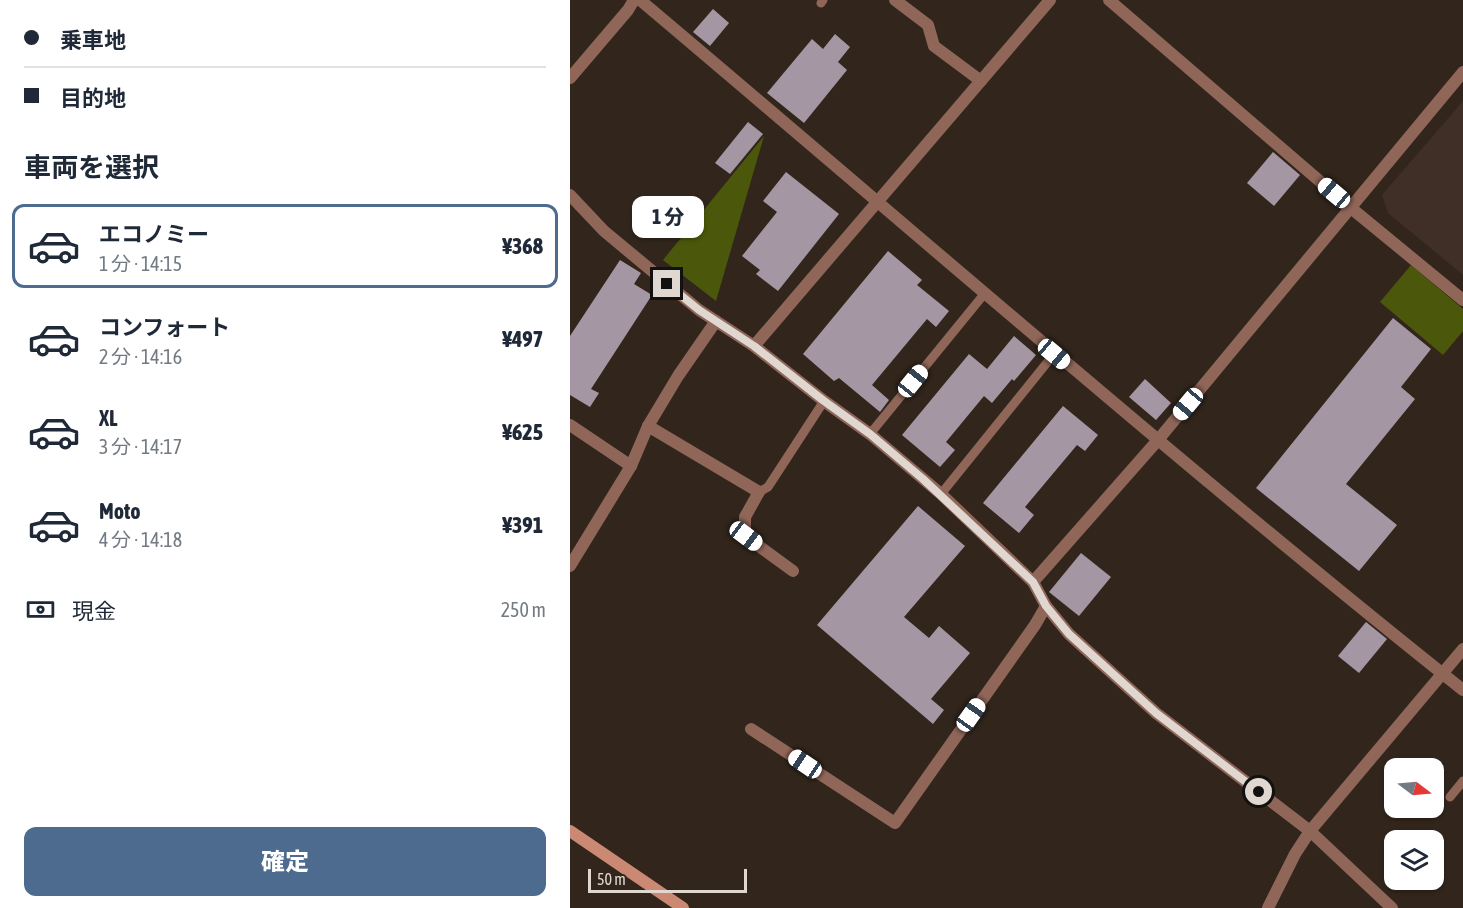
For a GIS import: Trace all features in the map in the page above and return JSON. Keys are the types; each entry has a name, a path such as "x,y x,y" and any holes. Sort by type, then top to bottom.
{"street":[{"path":"570,78 634,0"},
{"path":"640,0 879,201 1054,354 1463,690"},
{"path":"895,0 928,25 934,46 981,81"},
{"path":"754,346 1050,0"},
{"path":"1109,0 1463,300"},
{"path":"1033,582 1158,440 1463,72"},
{"path":"570,195 604,231 699,310 754,346 870,434 940,494 1033,582 1046,606 1069,634 1156,713 1310,831 1392,908"},
{"path":"570,566 631,466 648,426 678,375 716,321"},
{"path":"570,425 631,466"},
{"path":"648,426 759,492 745,517 746,536 793,571"},
{"path":"751,729 895,823 1035,625 1046,606"},
{"path":"1268,908 1295,854 1310,831 1463,649"},
{"path":"570,831 683,908"}],"lane":[{"path":"870,434 985,293"},
{"path":"940,494 1054,354"},
{"path":"759,492 768,488 824,401"},
{"path":"1450,796 1463,781"}],"shaded area":[{"path":"1463,101 1463,275 1388,213 1382,195"}],"green space":[{"path":"764,136 716,301 663,260"},
{"path":"1411,265 1463,309 1463,331 1443,355 1380,302"}],"building":[{"path":"713,9 729,23 710,46 693,32"},
{"path":"835,34 850,47 838,62 847,70 804,123 767,93 812,39 823,49"},
{"path":"748,122 763,134 730,174 715,163"},
{"path":"1273,152 1300,175 1274,206 1247,183"},
{"path":"786,172 839,214 778,291 756,274 760,270 742,256 777,212 763,201"},
{"path":"888,251 922,280 917,285 949,311 936,327 927,319 872,385 889,400 880,412 839,378 834,381 803,354"},
{"path":"620,260 641,273 634,284 652,295 591,389 599,393 590,407 570,395 570,336"},
{"path":"1393,318 1431,349 1401,387 1415,399 1346,484 1397,525 1359,571 1256,488"},
{"path":"1014,336 1036,355 992,403 984,396 946,442 955,450 940,467 902,435 969,354 987,369"},
{"path":"1145,379 1171,403 1156,420 1129,397"},
{"path":"1063,406 1098,435 1085,451 1077,445 1025,507 1034,515 1019,533 983,503"},
{"path":"918,506 965,546 904,617 929,638 939,626 970,653 931,699 944,710 933,724 817,625"},
{"path":"1081,553 1111,577 1079,616 1049,592"},
{"path":"1366,622 1387,639 1359,673 1338,656"}],"route":[{"path":"667,284 699,310 754,346 870,434 923,479 1033,582 1046,606 1069,634 1156,713 1259,792"}]}
